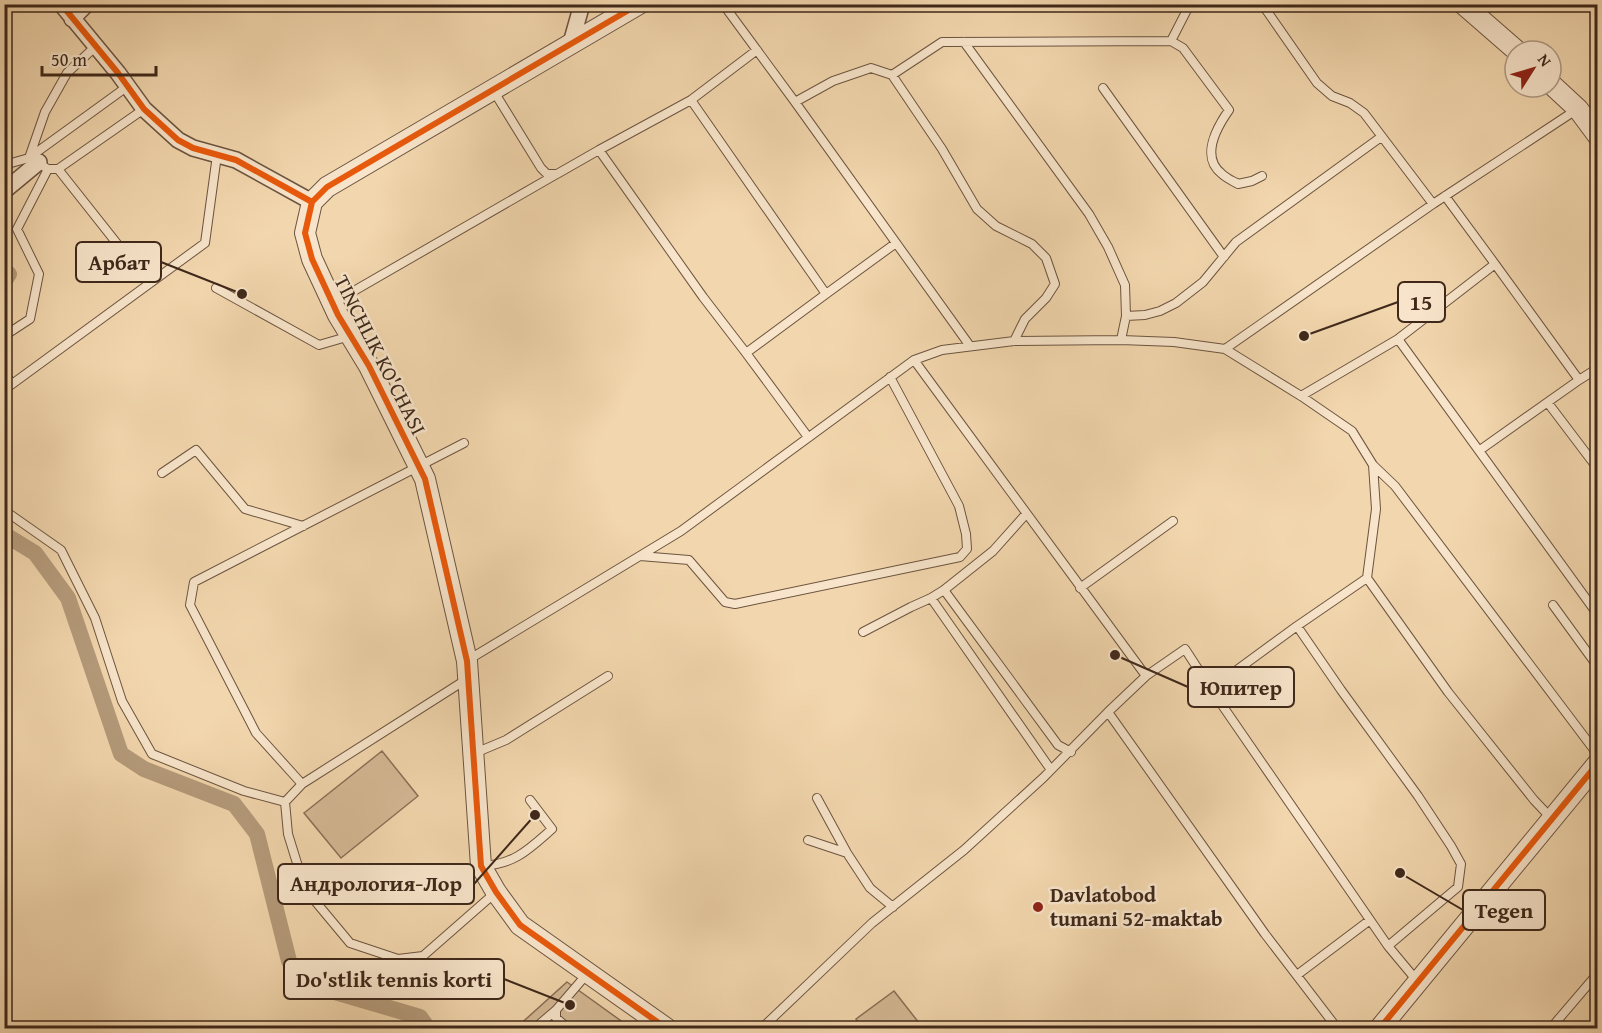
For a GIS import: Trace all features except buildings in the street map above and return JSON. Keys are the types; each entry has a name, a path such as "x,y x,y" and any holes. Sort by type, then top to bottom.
{"street":[{"path":"61,4 144,109 178,141 193,148 218,153 265,174 312,202 327,187 639,4"},
{"path":"72,19 87,4"},
{"path":"571,43 582,4"},
{"path":"1463,4 1503,39"},
{"path":"1563,95 1578,109 1598,136"},
{"path":"4,191 38,163"},
{"name":"TINCHLIK KO'CHASI","path":"312,202 305,233 312,259 333,303 369,366 425,479 468,670 482,866 496,892 520,925 666,1029"},
{"path":"1380,1029 1598,763"}],"lane":[{"path":"723,4 970,346"},
{"path":"1171,41 1190,4"},
{"path":"1262,4 1317,83 1332,96 1350,103 1364,113 1433,204"},
{"path":"892,75 942,42 1171,41 1183,48 1228,110 1218,125 1212,144 1212,160 1220,173 1238,184 1262,176"},
{"path":"964,42 1089,214 1108,247 1125,285 1126,316 1122,340"},
{"path":"4,336 30,320 39,274 17,229 38,163 45,112 67,73 96,46"},
{"path":"333,303 691,100 757,50"},
{"path":"795,102 833,81 871,68 892,75 942,148 977,209 996,226 1032,244 1046,258 1056,284 1025,319 1014,341"},
{"path":"38,163 128,86"},
{"path":"1102,88 1224,256"},
{"path":"492,89 541,168 547,174 557,174"},
{"path":"691,100 826,294"},
{"path":"58,169 144,109"},
{"path":"1225,349 1433,204 1578,109"},
{"path":"1126,316 1145,315 1176,303 1203,282 1236,242 1381,137"},
{"path":"600,150 703,297 808,437"},
{"path":"4,390 205,243 218,153"},
{"path":"4,165 38,163 58,169 149,284"},
{"path":"1445,196 1579,380"},
{"path":"746,353 896,243"},
{"path":"1301,396 1398,339 1495,264"},
{"path":"216,288 319,345 351,336"},
{"path":"1398,339 1598,615"},
{"path":"496,892 423,956 398,959 350,943 305,890 288,834 285,802 302,784 468,670 681,531 914,360 942,350 970,346 1014,341 1122,340 1174,342 1225,349 1301,396 1352,431 1373,465 1395,486 1598,755"},
{"path":"914,360 1146,676"},
{"path":"1480,450 1598,368"},
{"path":"4,373 12,384"},
{"path":"640,556 689,560 725,602 735,604 960,557 967,549 966,534 958,506 890,377"},
{"path":"1548,403 1598,470"},
{"path":"302,784 256,733 190,605 194,582 464,443"},
{"path":"162,473 196,450 245,509 303,526"},
{"path":"1373,465 1376,509 1366,578 1448,692 1534,800 1552,819"},
{"path":"863,632 944,590 993,551 1026,514"},
{"path":"4,516 11,515 61,550 95,618 122,701 152,754 244,792 285,802"},
{"path":"1080,588 1173,521"},
{"path":"1211,689 1366,578"},
{"path":"944,590 1058,745 1071,752"},
{"path":"931,598 1051,770"},
{"path":"1552,605 1598,667"},
{"path":"1297,626 1418,796 1461,864 1458,888 1388,946"},
{"path":"762,1029 872,923 964,850 1071,752 1146,676 1185,649 1388,946 1418,982"},
{"path":"474,753 506,740 608,676"},
{"path":"1108,712 1265,934 1337,1029"},
{"path":"817,798 847,853 870,888 893,907"},
{"path":"482,866 500,865 516,858 552,830 530,800"},
{"path":"808,840 847,853"},
{"path":"1297,975 1370,920"},
{"path":"535,1029 556,1010 588,973"},
{"path":"1551,1029 1598,974"},
{"path":"556,1010 556,1018 568,1029"}],"shaded area":[{"path":"382,751 418,796 341,858 304,813"},
{"path":"567,982 631,1028 516,1028"},
{"path":"894,991 923,1028 864,1028 856,1019"}],"waterway":[{"path":"4,282 9,274"},
{"path":"4,534 35,553 68,598 121,754 144,769 234,804 257,834 289,961 304,983 420,1017 428,1028"}],"cycle path":[{"path":"61,4 118,73 144,109 178,140 193,148 236,160 312,202"},
{"path":"639,4 327,187 312,202 305,233 312,259 338,315 369,366 425,479 467,661 481,866 496,892 520,925 666,1028"},
{"path":"1380,1028 1598,763"}],"place":[{"name":"Арбат","path":"242,294"},
{"name":"15","path":"1304,336"},
{"name":"Юпитер","path":"1115,655"},
{"name":"Андрология-Лор","path":"535,815"},
{"name":"Tegen","path":"1400,873"},
{"name":"Davlatobod tumani 52-maktab","path":"1038,907"},
{"name":"Do'stlik tennis korti","path":"570,1005"}]}
